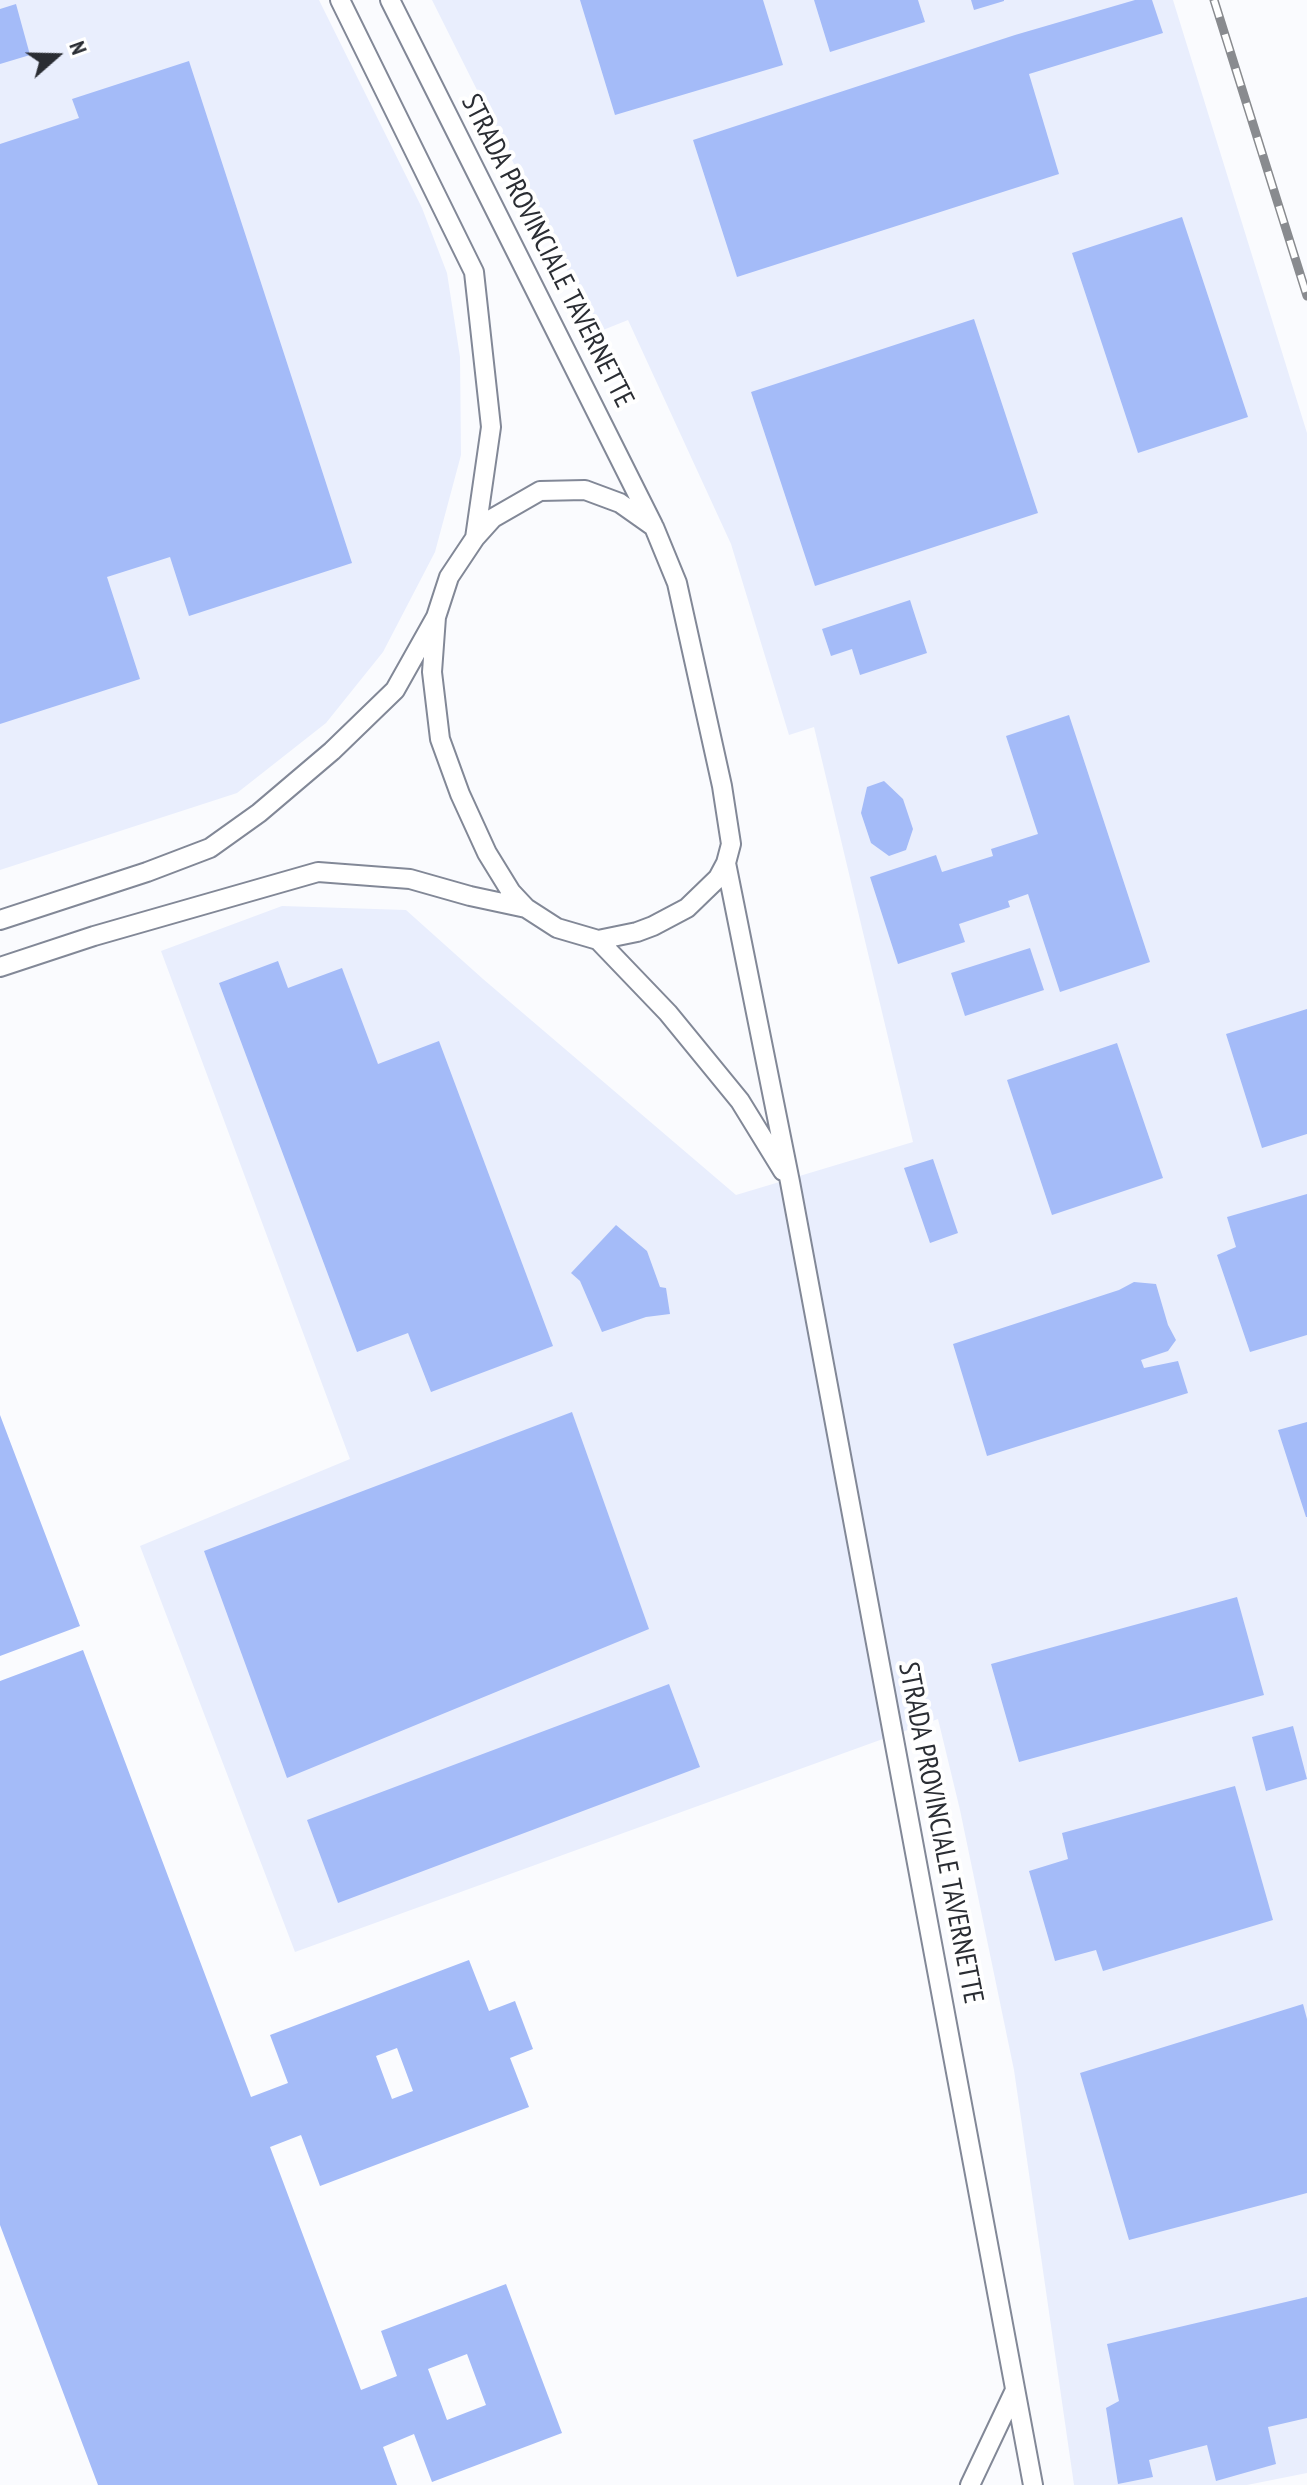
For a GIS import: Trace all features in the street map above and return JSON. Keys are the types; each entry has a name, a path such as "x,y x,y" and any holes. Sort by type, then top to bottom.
{"street":[{"path":"340,0 474,272 491,427 475,538"},
{"name":"STRADA PROVINCIALE TAVERNETTE","path":"390,0 654,527 677,583 722,786 731,844 726,863 790,1182 1033,2485"},
{"path":"0,920 210,848 259,813 332,751 395,690 436,617 449,577 475,538 493,518 540,491 585,490 620,503 654,527"},
{"path":"436,617 432,672 440,739 460,794 487,853 511,892 526,908 557,928 598,940 637,932 687,908 718,878 726,863"},
{"path":"0,967 94,936 318,872 410,879 526,908"},
{"name":"STRADA PROVINCIALE TAVERNETTE","path":"598,940 668,1013 740,1101 790,1182"},
{"path":"970,2485 1015,2390"}],"shaded area":[{"path":"0,0 319,0 422,208 447,273 460,357 461,455 435,552 383,652 326,723 237,793 0,870"},
{"path":"432,0 1173,0 1307,433 1307,2473 1247,2485 1074,2485 1014,2070 938,1719 295,1952 140,1546 350,1459 161,951 282,906 406,910 736,1195 913,1142 814,727 789,735 731,544 628,320 598,332"}],"building":[{"path":"580,0 763,0 783,65 615,115"},
{"path":"814,0 918,0 925,22 830,52"},
{"path":"971,0 1004,0 1004,1 974,10"},
{"path":"1135,0 1152,0 1163,33 1029,74 1059,174 737,277 693,140 1015,35"},
{"path":"16,4 30,55 0,64 0,9"},
{"path":"189,61 352,563 189,616 170,557 107,577 140,679 0,724 0,144 79,118 72,99"},
{"path":"1182,217 1248,417 1138,453 1072,253"},
{"path":"974,319 1038,513 815,586 751,392"},
{"path":"910,600 927,653 860,675 852,649 831,656 822,629"},
{"path":"1069,715 1150,962 1060,992 1028,894 1008,901 1010,907 959,924 965,942 898,964 870,877 936,855 942,872 993,856 991,849 1038,834 1006,736"},
{"path":"884,781 903,799 913,829 906,850 889,856 871,843 861,813 867,787"},
{"path":"1030,948 1044,990 965,1016 951,973"},
{"path":"278,961 288,988 342,968 378,1064 439,1041 553,1346 431,1392 408,1333 357,1352 219,983"},
{"path":"1307,1009 1307,1134 1262,1148 1226,1034"},
{"path":"1117,1043 1163,1178 1052,1215 1007,1080"},
{"path":"933,1159 958,1233 930,1243 904,1168"},
{"path":"1307,1194 1307,1335 1250,1352 1217,1255 1236,1247 1227,1217"},
{"path":"616,1225 647,1251 660,1287 666,1288 670,1314 646,1317 602,1332 580,1281 571,1273"},
{"path":"1134,1282 1156,1284 1168,1325 1176,1340 1168,1351 1141,1360 1144,1368 1178,1361 1188,1393 987,1456 953,1344 1119,1290"},
{"path":"572,1412 649,1629 287,1778 204,1551"},
{"path":"0,1415 80,1626 0,1656"},
{"path":"1307,1422 1307,1517 1306,1517 1278,1430"},
{"path":"1237,1597 1264,1695 1019,1762 991,1664"},
{"path":"83,1650 251,2097 288,2083 270,2035 469,1960 489,2011 515,2001 533,2049 510,2058 529,2107 320,2186 301,2135 270,2147 361,2390 397,2376 381,2331 506,2284 562,2433 432,2482 414,2434 383,2447 397,2485 98,2485 0,2225 0,1681","holes":["397,2048 413,2091 392,2099 376,2056","467,2354 486,2405 447,2420 428,2369"]},
{"path":"669,1684 700,1767 338,1903 307,1820"},
{"path":"1293,1726 1307,1779 1266,1791 1252,1737"},
{"path":"1235,1786 1273,1920 1103,1971 1096,1950 1055,1961 1029,1871 1068,1859 1062,1833"},
{"path":"1303,2004 1307,2019 1307,2193 1129,2240 1080,2073"},
{"path":"1307,2297 1307,2418 1268,2427 1276,2464 1216,2481 1207,2445 1149,2460 1153,2477 1118,2484 1106,2408 1119,2401 1107,2344"}],"railway":[{"path":"1214,0 1307,296"}]}
